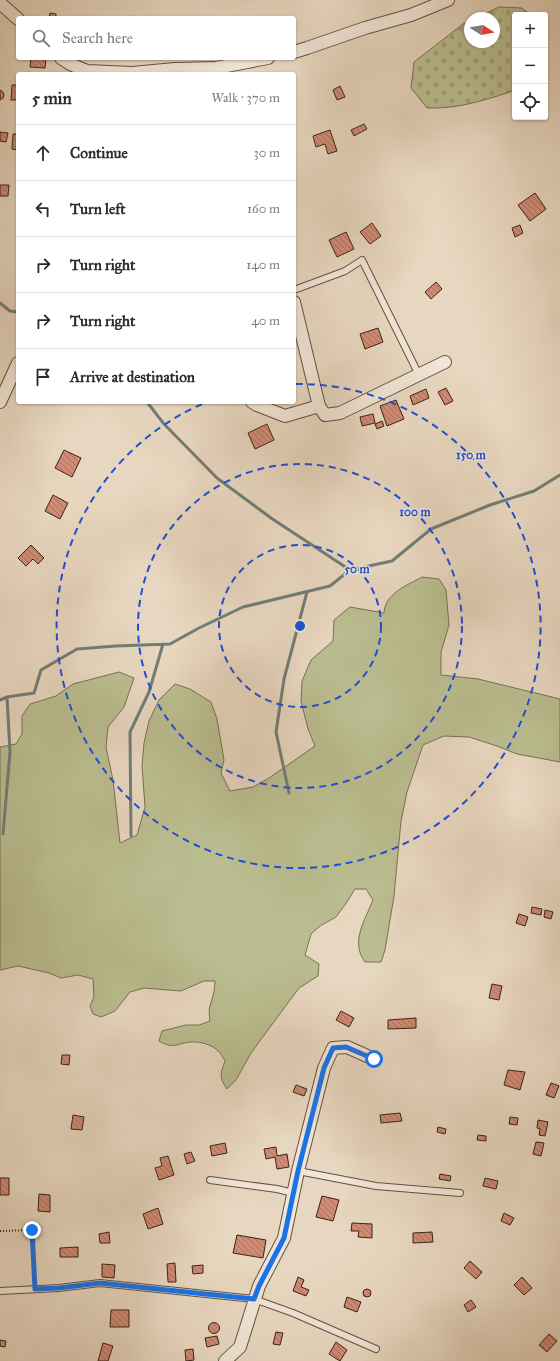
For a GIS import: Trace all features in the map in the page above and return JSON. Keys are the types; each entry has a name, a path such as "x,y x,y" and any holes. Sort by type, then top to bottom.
{"street":[{"path":"296,51 365,28 411,15 448,0"},
{"path":"0,3 16,17"},
{"path":"63,60 85,72"},
{"path":"143,72 175,69 218,71 260,60"},
{"path":"296,310 319,406 325,415 340,413 446,362"},
{"path":"0,402 16,367"},
{"path":"255,404 285,416 319,406"},
{"path":"225,1361 240,1347 259,1286 284,1238 298,1171 324,1068 333,1048 346,1047 374,1059"}],"lane":[{"path":"296,289 345,271 362,260 419,375"},
{"path":"298,1171 376,1186 460,1193"},
{"path":"210,1180 277,1189 293,1193"},
{"path":"0,1291 59,1288 100,1283 254,1299 293,1313 376,1349"}],"path":[{"path":"0,1231 32,1230 35,1289"}],"green space":[{"path":"499,7 522,8 527,12 512,12 512,91 469,104 427,108 411,88 414,62 464,24 464,48 500,48 500,12 489,12"},
{"path":"422,577 439,579 446,590 449,625 441,652 441,675 478,679 560,699 560,762 517,754 469,737 444,736 423,745 407,792 401,821 394,896 385,950 381,962 365,962 361,954 359,947 360,931 373,900 366,889 355,889 336,917 320,926 311,934 305,955 319,964 318,976 299,988 251,1053 236,1080 227,1089 221,1076 225,1061 216,1049 198,1042 172,1046 159,1041 162,1031 186,1025 199,1025 210,1021 209,1010 214,992 215,981 204,981 181,991 144,988 130,992 115,1011 101,1017 93,1014 90,1006 94,997 93,979 78,975 61,978 49,973 18,966 0,970 0,747 16,744 22,734 22,716 30,704 56,696 73,684 119,672 134,678 124,707 108,727 106,747 113,780 120,843 137,835 145,807 142,766 144,743 149,721 159,700 175,684 190,689 211,702 217,719 224,760 221,773 230,791 253,787 269,778 315,746 308,729 301,701 302,681 311,660 333,641 334,620 350,607 384,613 388,600 398,590"}],"building":[{"path":"50,13 56,14 56,16 49,16"},
{"path":"31,60 46,60 45,68 30,67"},
{"path":"12,85 16,85 16,100 11,100"},
{"path":"340,86 345,97 337,100 333,90"},
{"path":"0,90 4,95 0,100"},
{"path":"364,124 367,129 354,136 351,130"},
{"path":"330,130 337,151 328,154 325,144 316,147 313,136"},
{"path":"0,132 8,133 6,142 0,141"},
{"path":"13,134 16,134 16,150 12,149"},
{"path":"0,185 9,185 8,196 0,196"},
{"path":"535,193 546,209 530,221 518,205"},
{"path":"372,223 381,236 370,244 360,232"},
{"path":"520,225 523,233 515,237 512,228"},
{"path":"346,232 354,249 337,257 329,240"},
{"path":"436,282 442,289 431,299 425,292"},
{"path":"378,328 383,342 365,349 360,334"},
{"path":"446,388 453,401 445,405 438,392"},
{"path":"426,389 429,398 413,405 410,396"},
{"path":"396,400 404,419 387,426 380,406"},
{"path":"373,414 375,423 362,426 360,417"},
{"path":"382,421 384,426 377,429 375,424"},
{"path":"267,424 274,440 255,449 248,433"},
{"path":"64,450 81,458 72,477 55,468"},
{"path":"53,495 68,503 60,519 45,511"},
{"path":"31,545 44,558 38,564 33,559 26,566 18,558"},
{"path":"532,907 542,909 541,915 531,913"},
{"path":"545,910 553,912 551,919 544,917"},
{"path":"519,914 528,917 525,926 516,923"},
{"path":"492,984 502,986 499,1000 489,998"},
{"path":"341,1011 354,1018 349,1027 336,1020"},
{"path":"416,1018 416,1028 388,1029 388,1020"},
{"path":"62,1055 70,1055 69,1065 61,1064"},
{"path":"508,1070 525,1072 520,1090 504,1085"},
{"path":"551,1083 559,1086 554,1098 546,1095"},
{"path":"296,1085 307,1089 304,1096 293,1092"},
{"path":"400,1113 402,1121 381,1123 380,1115"},
{"path":"73,1115 84,1117 82,1130 71,1129"},
{"path":"510,1117 518,1118 517,1125 509,1124"},
{"path":"538,1120 548,1122 545,1136 539,1135 540,1129 537,1128"},
{"path":"438,1127 446,1129 445,1134 437,1132"},
{"path":"478,1135 486,1136 486,1141 477,1140"},
{"path":"536,1142 544,1143 541,1156 533,1154"},
{"path":"225,1143 227,1153 212,1156 210,1146"},
{"path":"276,1147 277,1156 287,1154 289,1167 277,1169 275,1157 266,1159 264,1149"},
{"path":"191,1152 195,1161 187,1164 184,1154"},
{"path":"168,1156 174,1175 159,1180 155,1168 162,1166 160,1158"},
{"path":"440,1174 451,1176 450,1181 439,1179"},
{"path":"0,1178 9,1178 9,1195 0,1195"},
{"path":"485,1178 498,1181 496,1189 483,1186"},
{"path":"39,1194 50,1195 50,1212 38,1211"},
{"path":"322,1196 339,1200 333,1221 316,1217"},
{"path":"158,1208 163,1224 148,1229 143,1214"},
{"path":"504,1213 514,1218 510,1225 501,1221"},
{"path":"352,1223 372,1224 372,1238 358,1237 359,1231 351,1231"},
{"path":"109,1232 110,1243 100,1243 99,1234"},
{"path":"432,1232 433,1242 413,1243 413,1233"},
{"path":"237,1235 266,1240 263,1258 233,1253"},
{"path":"78,1247 78,1257 60,1257 60,1248"},
{"path":"470,1261 482,1272 476,1279 464,1268"},
{"path":"175,1263 176,1282 168,1282 167,1264"},
{"path":"102,1264 115,1265 114,1278 102,1277"},
{"path":"203,1265 203,1273 193,1274 192,1266"},
{"path":"298,1277 304,1280 301,1287 309,1290 306,1296 293,1291"},
{"path":"522,1277 532,1288 524,1295 514,1285"},
{"path":"367,1289 370,1290 370,1296 367,1297 364,1296 363,1293 364,1290"},
{"path":"347,1297 361,1302 357,1312 344,1307"},
{"path":"471,1300 476,1307 468,1312 464,1305"},
{"path":"111,1310 129,1310 129,1327 110,1327"},
{"path":"214,1322 218,1324 220,1328 218,1332 214,1334 210,1332 208,1328 210,1324"},
{"path":"276,1332 283,1333 280,1345 273,1344"},
{"path":"549,1334 557,1341 547,1352 539,1345"},
{"path":"217,1336 219,1344 207,1347 205,1338"},
{"path":"0,1340 6,1341 5,1347 0,1346"},
{"path":"336,1342 347,1350 340,1361 329,1354"},
{"path":"103,1343 113,1346 108,1361 98,1361"},
{"path":"193,1349 194,1360 186,1361 185,1350"}],"waterway":[{"path":"0,303 10,311 16,312"},
{"path":"149,404 164,424 217,478 271,518 350,570"},
{"path":"0,700 7,697 34,693 41,670 77,649 170,644 243,607 330,586 350,570 392,561 431,529 490,505 534,491 560,475"},
{"path":"289,793 276,732 284,679 307,592"},
{"path":"131,836 130,732 149,692 163,644"},
{"path":"3,834 10,752 7,697"}],"route":[{"path":"32,1230 35,1289 59,1288 100,1283 254,1299 259,1286 284,1238 298,1171 324,1068 333,1048 346,1047 374,1059"}]}
